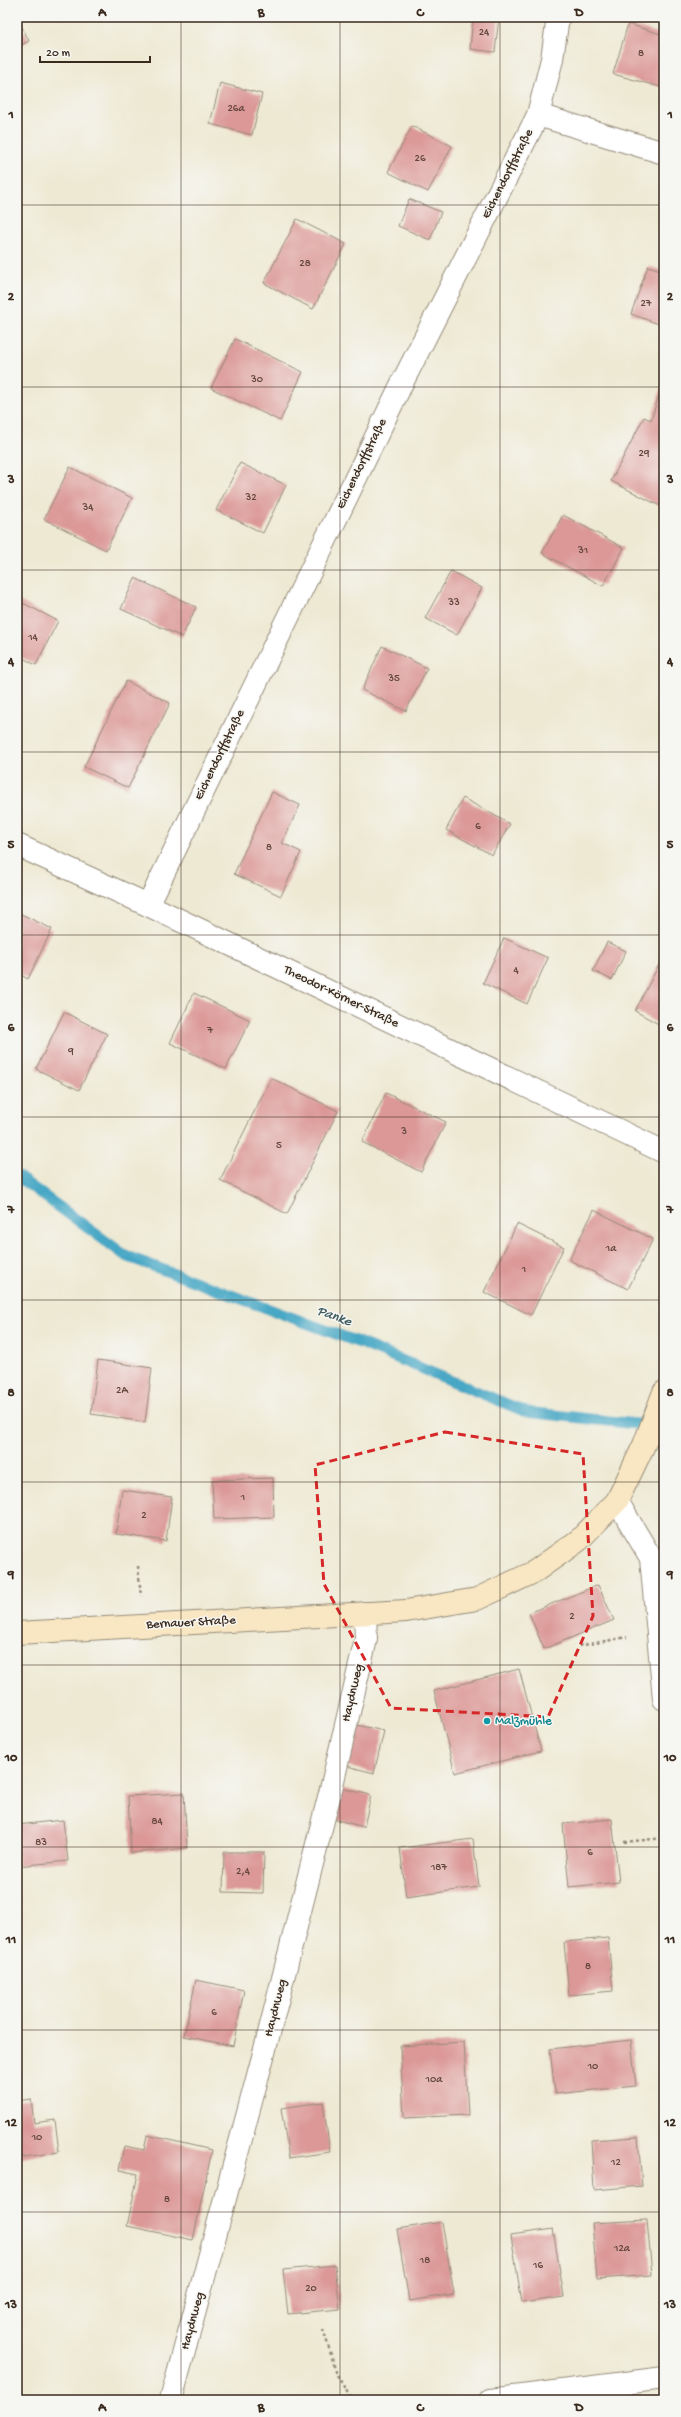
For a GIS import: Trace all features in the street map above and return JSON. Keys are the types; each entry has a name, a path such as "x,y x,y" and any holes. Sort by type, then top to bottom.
{"main road":[{"name":"Bernauer Straße","path":"17,1633 406,1611 477,1599 534,1572 579,1540 617,1501 644,1445 663,1396"}],"street":[{"name":"Eichendorffstraße","path":"148,905 405,376 538,115 552,59 558,17"},
{"path":"538,115 664,153"},
{"name":"Theodor-Körner-Straße","path":"17,845 148,905 664,1152"},
{"path":"617,1501 651,1558 664,1699"},
{"name":"Haydnweg","path":"171,2400 266,2046 332,1785 366,1639 365,1613"},
{"path":"490,2400 664,2378"}],"path":[{"path":"138,1566 141,1599"},
{"path":"579,1646 657,1631"},
{"path":"624,1842 664,1838"},
{"path":"660,2166 664,2165"},
{"path":"323,2329 338,2377 352,2400"}],"highlighted area":[{"path":"445,1432 583,1454 593,1616 548,1717 391,1708 324,1584 315,1465"}],"building":[{"path":"17,17 29,41 17,47"},
{"path":"473,17 499,17 495,52 470,49"},
{"path":"628,24 664,35 664,88 613,74"},
{"path":"220,83 262,94 252,135 210,124"},
{"path":"412,126 452,146 428,192 388,172"},
{"path":"409,199 441,212 430,240 398,226"},
{"path":"297,219 346,244 313,309 264,283"},
{"path":"648,266 664,271 664,326 631,314"},
{"path":"235,339 303,372 280,421 211,388"},
{"path":"664,380 664,508 611,481 644,417 651,420"},
{"path":"240,463 286,485 263,533 216,510"},
{"path":"70,467 132,498 106,550 44,519"},
{"path":"563,515 624,548 603,586 542,553"},
{"path":"451,571 482,588 457,635 425,618"},
{"path":"135,578 196,607 182,637 121,609"},
{"path":"17,600 58,621 36,665 17,655"},
{"path":"382,646 427,668 406,711 362,690"},
{"path":"126,681 170,703 128,788 84,767"},
{"path":"272,792 300,805 282,843 301,852 281,896 234,874"},
{"path":"463,798 510,824 492,855 446,830"},
{"path":"17,912 52,929 28,979 17,973"},
{"path":"504,938 548,958 527,1004 483,983"},
{"path":"607,942 626,951 612,980 593,971"},
{"path":"664,955 664,1027 635,1011"},
{"path":"194,993 250,1020 226,1069 170,1043"},
{"path":"64,1012 107,1034 79,1090 36,1069"},
{"path":"271,1078 338,1111 287,1214 220,1180"},
{"path":"386,1093 446,1122 421,1172 362,1142"},
{"path":"594,1210 653,1239 628,1289 569,1260"},
{"path":"517,1224 564,1247 531,1315 484,1292"},
{"path":"98,1360 152,1368 145,1422 91,1414"},
{"path":"273,1478 274,1517 214,1519 212,1480"},
{"path":"122,1490 172,1497 166,1541 116,1534"},
{"path":"598,1585 614,1620 544,1649 529,1613"},
{"name":"Malzmühle","path":"519,1669 541,1751 455,1773 434,1691"},
{"path":"357,1725 384,1731 374,1773 347,1766"},
{"path":"340,1788 371,1795 364,1827 333,1819"},
{"path":"184,1793 187,1848 131,1853 128,1796"},
{"path":"612,1819 619,1882 569,1887 563,1824"},
{"path":"63,1820 68,1861 17,1866 17,1825"},
{"path":"473,1839 479,1887 406,1897 400,1848"},
{"path":"224,1852 264,1852 263,1893 223,1892"},
{"path":"608,1938 613,1991 569,1995 564,1942"},
{"path":"196,1980 244,1990 233,2046 184,2036"},
{"path":"631,2040 636,2086 555,2094 550,2049"},
{"path":"464,2042 468,2115 404,2118 400,2046"},
{"path":"31,2099 34,2123 55,2120 59,2152 17,2158 17,2101"},
{"path":"323,2102 330,2152 289,2158 281,2108"},
{"path":"147,2135 212,2150 193,2240 127,2226 138,2174 119,2170 124,2146 144,2150"},
{"path":"638,2137 642,2186 594,2190 591,2140"},
{"path":"647,2220 652,2275 597,2279 592,2223"},
{"path":"442,2222 454,2294 409,2301 397,2229"},
{"path":"553,2229 564,2297 522,2303 511,2235"},
{"path":"335,2265 340,2309 288,2314 283,2270"}],"waterway":[{"name":"Panke","path":"17,1176 126,1256 363,1344 526,1412 664,1427"}],"place":[{"name":"Malzmühle","path":"487,1721"}]}
